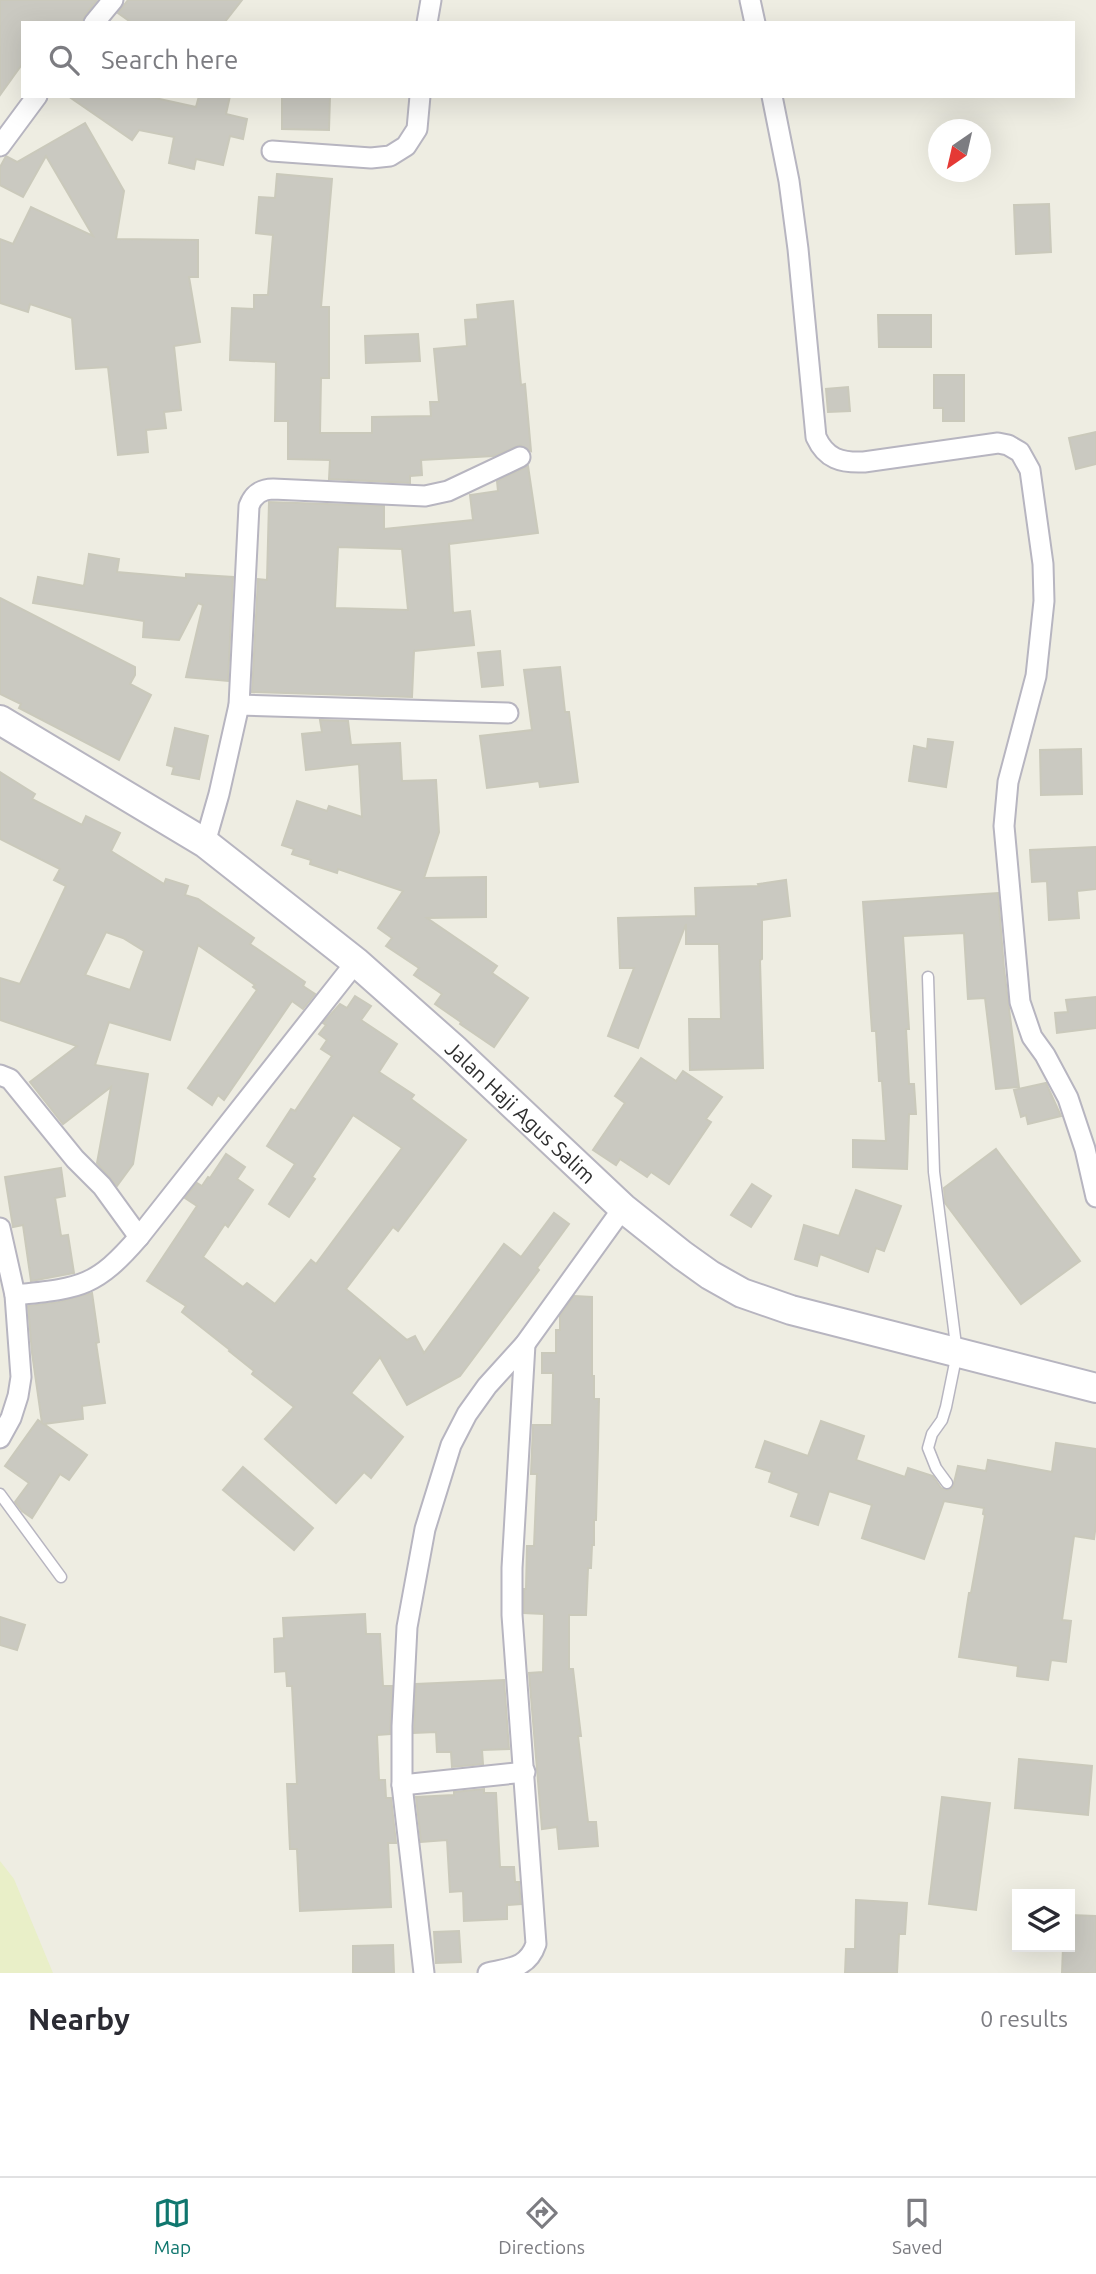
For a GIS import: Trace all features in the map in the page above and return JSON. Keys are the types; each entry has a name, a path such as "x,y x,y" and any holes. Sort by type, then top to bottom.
{"main road":[{"name":"Jalan Haji Agus Salim","path":"0,720 205,843 356,962 454,1049 623,1208 700,1268 743,1293 791,1310 1096,1388"}],"street":[{"path":"96,21 113,0"},
{"path":"426,21 431,0"},
{"path":"750,0 755,21"},
{"path":"0,146 36,98"},
{"path":"272,151 371,158 390,156 406,146 417,129 420,98"},
{"path":"772,98 789,181 816,437 820,447 834,459 849,463 998,443 1020,452 1030,470 1044,601 1037,676 1008,782 1003,826 1006,866 1020,1002 1025,1023 1068,1098 1085,1149 1096,1197"},
{"path":"205,843 239,705 249,506 252,498 260,491 273,489 425,496 448,491 520,457"},
{"path":"239,705 508,713"},
{"path":"15,1295 75,1287 94,1280 108,1270 139,1237 356,962"},
{"path":"0,1075 10,1079 75,1160 102,1186 139,1237"},
{"path":"424,1973 402,1785 403,1685 414,1580 429,1517 451,1445 467,1414 487,1386 525,1344 623,1208"},
{"path":"0,1228 15,1295 21,1377 11,1418 0,1438"},
{"path":"488,1973 527,1962 536,1944 512,1615 512,1568 525,1344"},
{"path":"402,1785 525,1772"}],"lane":[{"path":"928,977 934,1172 957,1353 946,1407 928,1448 936,1468 947,1483"},
{"path":"0,1494 61,1577"}],"sand":[{"path":"0,1861 14,1879 53,1973 0,1973"}],"building":[{"path":"0,0 97,0 83,21 21,21 21,66 0,95"},
{"path":"128,0 242,0 226,21 129,21 118,13"},
{"path":"71,98 155,98 196,107 198,98 230,98 226,114 247,119 243,139 230,136 223,165 196,159 194,169 169,163 174,137 139,130 132,140"},
{"path":"282,98 330,98 329,130 282,129"},
{"path":"85,123 124,191 116,239 198,240 198,277 189,277 200,342 174,346 181,410 164,412 166,428 146,430 148,452 118,455 108,367 76,369 72,318 30,304 28,312 0,303 0,239 13,244 31,207 93,236 46,156 23,197 0,185 0,167 6,156 17,162"},
{"path":"277,174 332,179 321,307 329,307 329,378 321,378 320,433 372,433 372,417 431,416 430,402 439,402 434,349 467,346 465,320 478,319 477,305 513,301 531,451 520,445 494,456 421,460 422,475 410,476 410,483 329,479 330,460 288,459 288,421 275,421 276,362 230,360 232,308 254,309 254,295 268,295 273,235 256,233 259,197 275,198"},
{"path":"1049,204 1051,252 1016,254 1014,205"},
{"path":"878,315 931,315 931,347 879,347"},
{"path":"418,334 420,361 366,363 365,336"},
{"path":"934,375 964,375 964,421 943,421 943,408 934,408"},
{"path":"848,387 850,411 828,412 826,389"},
{"path":"1096,432 1096,464 1076,469 1069,438"},
{"path":"528,466 538,533 449,544 453,613 470,611 474,645 414,651 412,697 252,692 258,579 267,580 269,502 384,506 384,529 473,520 470,495 498,491 497,481","holes":["338,547 402,549 408,610 335,608"]},
{"path":"89,554 119,559 117,572 186,578 186,574 233,577 228,681 186,677 203,605 198,603 179,640 143,637 144,621 33,603 38,577 84,586"},
{"path":"0,598 135,667 135,675 130,684 151,695 119,760 19,708 21,704 0,694"},
{"path":"500,651 503,685 482,687 478,653"},
{"path":"560,667 578,782 540,787 539,781 487,788 480,736 532,730 524,670"},
{"path":"320,720 348,721 351,745 400,743 402,781 436,780 439,832 424,878 486,877 486,917 427,918 497,966 492,973 528,998 494,1047 435,1004 442,994 414,975 419,968 386,946 392,938 378,928 403,891 338,869 337,873 310,864 311,860 292,854 294,849 282,845 297,801 327,811 329,806 362,817 359,764 306,770 302,734 322,732"},
{"path":"175,728 208,736 199,779 172,774 174,767 167,765"},
{"path":"928,739 953,742 946,787 909,781 914,746 927,749"},
{"path":"1081,749 1082,794 1041,795 1040,750"},
{"path":"0,772 35,794 32,799 82,825 86,816 120,833 111,851 164,884 166,879 188,886 185,895 198,899 254,938 250,944 305,982 303,986 315,994 303,1009 292,1001 224,1100 218,1095 212,1105 188,1088 257,990 253,987 255,985 198,945 170,1040 109,1022 95,1065 148,1074 133,1164 117,1186 97,1163 111,1087 63,1124 30,1082 77,1046 0,1020 0,978 20,984 66,886 54,880 60,869 0,839","holes":["106,932 123,938 144,951 130,990 85,975"]},
{"path":"1096,847 1096,889 1077,891 1079,918 1049,920 1047,881 1032,882 1030,850"},
{"path":"786,880 790,916 762,920 760,960 763,1068 690,1070 689,1019 721,1019 719,944 686,944 686,924 638,1048 608,1036 634,968 620,968 618,918 696,916 695,888 759,886 758,884"},
{"path":"998,893 1004,969 1019,1087 996,1089 985,998 968,999 964,933 903,936 909,1029 906,1029 909,1084 914,1084 916,1114 909,1114 907,1169 853,1167 853,1140 886,1141 876,1031 872,1031 863,902"},
{"path":"355,996 371,1006 361,1020 397,1044 379,1072 414,1095 411,1099 466,1140 398,1231 393,1227 346,1289 407,1340 415,1336 424,1353 504,1244 521,1257 554,1213 569,1224 537,1268 539,1270 460,1376 407,1405 380,1357 351,1393 403,1437 371,1478 364,1472 336,1503 265,1439 294,1407 182,1312 186,1306 147,1281 197,1206 185,1198 197,1183 202,1186 208,1177 210,1178 226,1154 245,1167 237,1179 253,1190 228,1227 225,1224 203,1257 243,1287 247,1283 275,1304 311,1260 316,1264 402,1148 353,1115 289,1217 269,1204 295,1164 267,1146 291,1109 295,1111 332,1056 321,1049 327,1040 319,1034 326,1025 323,1023 340,1004 347,1008"},
{"path":"1096,997 1096,1028 1057,1033 1055,1013 1068,1012 1066,1000"},
{"path":"641,1058 676,1081 683,1071 722,1097 706,1119 711,1122 669,1184 651,1172 647,1177 620,1159 616,1165 593,1150 625,1103 615,1096"},
{"path":"1046,1083 1061,1116 1028,1124 1026,1115 1021,1117 1014,1090"},
{"path":"996,1149 1080,1261 1021,1304 945,1203 944,1188"},
{"path":"61,1168 65,1196 55,1198 61,1236 68,1235 74,1273 31,1281 23,1225 13,1227 5,1177"},
{"path":"752,1184 771,1196 751,1227 731,1215"},
{"path":"856,1190 901,1206 884,1251 876,1248 868,1272 820,1254 817,1266 795,1259 804,1225 839,1236"},
{"path":"92,1293 105,1403 82,1406 83,1419 44,1424 87,1455 69,1480 60,1474 32,1518 15,1502 29,1483 5,1466 38,1420 42,1423 28,1306"},
{"path":"574,1296 592,1297 592,1376 594,1399 599,1399 594,1545 591,1568 588,1568 586,1615 569,1615 569,1669 573,1669 588,1822 596,1822 598,1846 559,1849 557,1827 542,1829 529,1673 543,1672 544,1614 524,1613 524,1589 527,1546 534,1546 537,1474 531,1474 533,1425 552,1425 553,1373 542,1373 542,1353 556,1353 556,1330 560,1330 560,1316"},
{"path":"821,1421 864,1436 856,1460 905,1477 908,1468 933,1476 941,1488 947,1490 953,1487 958,1466 986,1471 988,1460 1052,1472 1056,1443 1096,1449 1094,1539 1074,1536 1062,1620 1071,1621 1066,1662 1051,1660 1048,1680 1017,1676 1018,1666 959,1657 985,1515 984,1508 944,1501 924,1559 862,1538 872,1505 829,1491 818,1525 791,1516 799,1493 769,1482 772,1472 756,1467 765,1441 808,1456"},
{"path":"243,1467 313,1528 294,1550 223,1490"},
{"path":"365,1614 366,1634 380,1634 383,1686 392,1686 390,1734 377,1735 379,1780 385,1780 386,1798 391,1798 396,1843 388,1843 391,1907 300,1911 297,1849 290,1849 287,1784 297,1784 292,1686 287,1686 286,1671 275,1672 274,1639 284,1638 283,1618"},
{"path":"0,1617 25,1625 17,1650 0,1645"},
{"path":"504,1680 509,1749 482,1750 483,1764 452,1767 451,1752 437,1752 436,1732 414,1733 416,1684"},
{"path":"1019,1759 1092,1766 1088,1815 1015,1808"},
{"path":"484,1789 484,1793 496,1793 500,1867 514,1867 515,1882 519,1882 521,1904 507,1905 507,1919 464,1921 463,1891 450,1892 447,1840 421,1842 416,1797 454,1795 454,1792"},
{"path":"942,1797 990,1803 976,1910 929,1904"},
{"path":"856,1900 907,1903 905,1934 899,1934 897,1973 845,1973 846,1949 855,1949"},
{"path":"1075,1915 1096,1916 1096,1973 1062,1973 1063,1952 1075,1952"},
{"path":"459,1931 461,1962 436,1963 434,1932"},
{"path":"393,1945 394,1973 353,1973 353,1946"}]}
